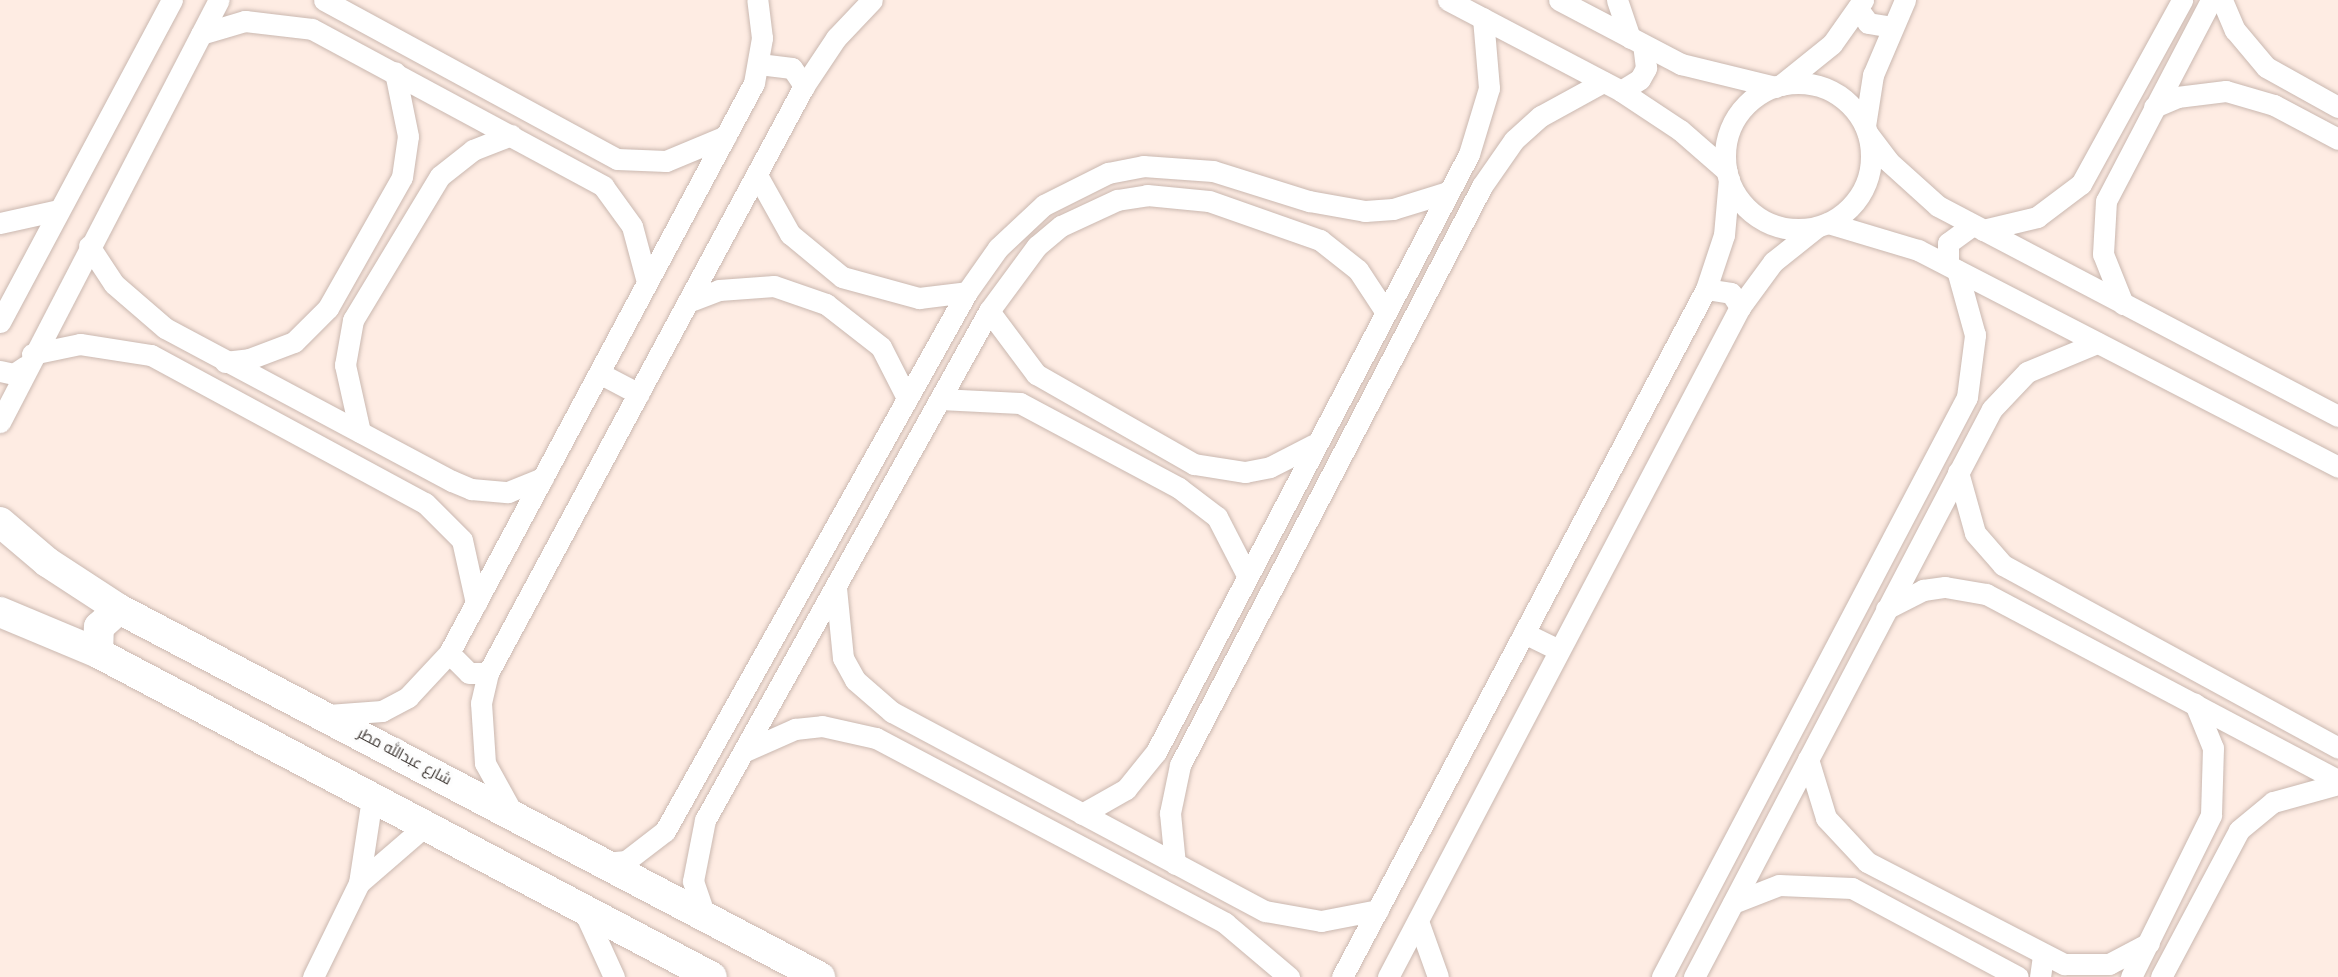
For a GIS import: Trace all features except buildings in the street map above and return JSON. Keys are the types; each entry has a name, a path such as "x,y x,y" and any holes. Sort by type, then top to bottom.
{"street":[{"path":"0,322 172,0"},
{"path":"0,422 29,360 219,0"},
{"path":"327,715 382,711 408,696 449,653 726,136 759,64 757,0"},
{"path":"512,813 485,763 481,703 488,673 639,394 693,300 804,86 836,38 872,0"},
{"path":"1448,0 1612,86 1680,130 1728,175 1742,203 1763,220 1780,227 1822,225 1889,238 1953,267 2338,467"},
{"path":"1559,0 1637,41 1711,74 1778,86 1801,83 1839,95 1911,185 1978,227 2338,416"},
{"path":"1175,864 1170,813 1180,765 1493,168 1540,116 1612,86 1641,79 1646,68 1637,41 1617,0"},
{"path":"1388,977 1740,307 1773,262 1822,225 1846,211 1868,176 1866,130 1873,75 1905,0"},
{"path":"1662,977 1967,397 1975,335 1953,267 1948,243 1978,227 2037,217 2080,184 2096,161 2182,0"},
{"path":"2123,304 2105,263 2102,228 2118,173 2211,0"},
{"path":"2222,0 2248,50 2338,107"},
{"path":"312,29 316,10 325,1 617,159 666,161 726,136"},
{"path":"1861,4 1868,23 1892,27"},
{"path":"1342,977 1706,289 1724,235 1728,175 1725,154 1735,120 1759,94 1778,86 1816,59 1861,4"},
{"path":"1082,814 1126,789 1156,752 1469,154 1489,88 1483,18"},
{"path":"201,34 257,20 312,29 603,186 632,226 647,282"},
{"path":"759,64 792,68 804,86"},
{"path":"225,362 249,360 294,342 328,308 402,177 408,136 395,72"},
{"path":"2154,107 2177,97 2226,91 2304,120 2338,139"},
{"path":"2304,120 2302,108 2316,95"},
{"path":"360,432 345,365 353,320 428,193 464,156 511,135"},
{"path":"1469,154 1484,156 1493,168"},
{"path":"603,186 620,174 617,159"},
{"path":"2096,161 2102,171 2118,173"},
{"path":"606,863 626,861 648,848 680,808 967,292 1017,229 1074,186 1143,166 1213,171 1309,201 1365,211 1393,209 1449,192"},
{"path":"757,175 790,234 842,277 901,296 946,298 967,292"},
{"path":"402,177 419,179 428,193"},
{"path":"705,916 693,881 705,820 989,311 1037,246 1088,211 1147,195 1209,201 1297,230 1340,253 1385,311"},
{"path":"1297,230 1308,217 1309,201"},
{"path":"0,224 59,210"},
{"path":"1017,229 1037,246"},
{"path":"89,246 114,284 165,328 452,481 471,489 508,492 543,478"},
{"path":"826,304 842,277"},
{"path":"693,300 719,290 774,286 826,304 881,347 907,398"},
{"path":"1706,289 1731,293 1740,307"},
{"path":"328,308 337,321 353,320"},
{"path":"989,311 1018,356 1057,389 1194,464 1245,472 1294,458 1316,443"},
{"path":"151,355 152,341 165,328"},
{"path":"1694,977 1992,409 2034,368 2097,343"},
{"path":"0,371 14,374 29,360 80,344 151,355 436,510 462,540 476,603"},
{"path":"599,373 639,394"},
{"path":"1044,413 1045,398 1057,389"},
{"path":"1967,397 1983,397 1992,409"},
{"path":"940,399 995,398 1044,413 1179,488 1217,518 1247,575"},
{"path":"883,442 909,455"},
{"path":"1179,488 1191,482 1194,464"},
{"path":"1958,472 1975,533 2002,565 2338,748"},
{"path":"436,510 451,499 452,481"},
{"name":"شارع عبدالله مطر","path":"0,522 47,562 119,609 327,715 820,977"},
{"path":"1986,594 1987,579 2002,565"},
{"path":"836,586 837,634 855,680 871,698 917,726 1236,898 1293,918 1341,919 1378,910"},
{"path":"1886,610 1923,590 1945,587 1986,594 2338,782"},
{"path":"98,653 99,627 119,609"},
{"path":"4,618 98,653 583,909 699,974"},
{"path":"1524,633 1559,650"},
{"path":"449,653 469,673 488,673"},
{"path":"2131,977 2211,815 2213,748 2195,704"},
{"path":"1805,706 1829,718"},
{"path":"743,753 795,729 822,726 850,729 903,750 1225,923 1289,977"},
{"path":"903,750 903,737 917,726"},
{"path":"1156,752 1168,765 1180,765"},
{"path":"1808,759 1826,818 1867,862 2043,956 2064,964 2098,965 2149,943"},
{"path":"2161,977 2239,830 2273,802 2338,782"},
{"path":"313,977 358,883 372,798"},
{"path":"680,808 690,820 705,820"},
{"path":"2211,815 2232,817 2239,830"},
{"path":"358,883 425,826"},
{"path":"1852,888 1856,869 1867,862"},
{"path":"1733,903 1779,885 1852,888 2018,977"},
{"path":"1225,923 1235,913 1236,898"},
{"path":"583,909 615,977"},
{"path":"1418,921 1438,977"},
{"path":"2040,977 2043,956"}]}
